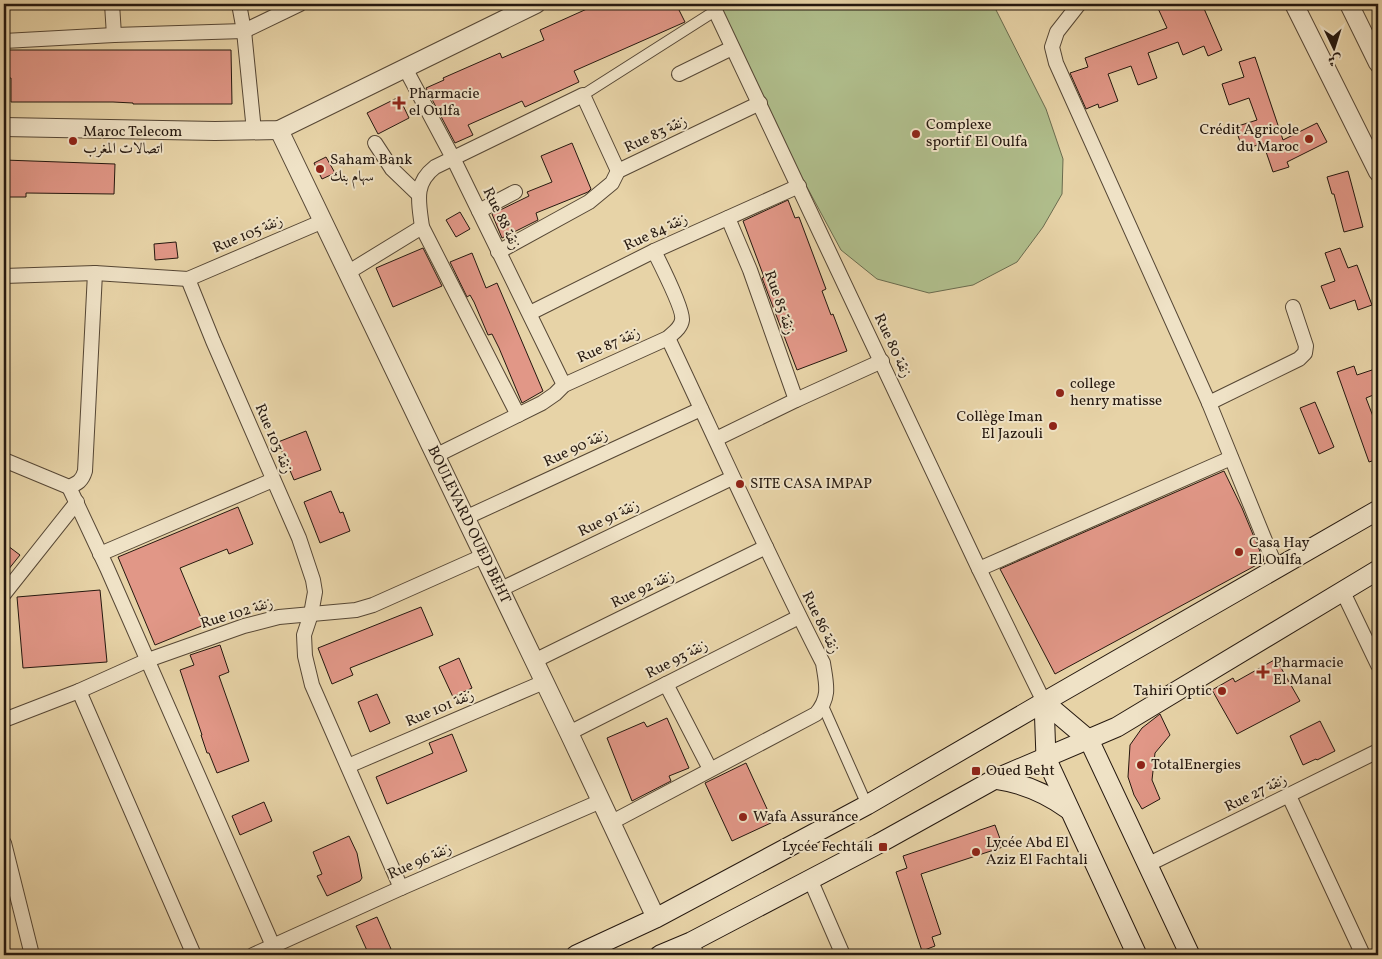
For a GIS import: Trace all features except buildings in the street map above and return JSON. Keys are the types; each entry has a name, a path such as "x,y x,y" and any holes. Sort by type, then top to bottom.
{"main road":[{"path":"576,955 656,918 867,805 1378,510"},
{"path":"660,955 694,948 810,879 995,779 1117,727 1378,570"},
{"path":"1044,702 1089,740 1190,955"},
{"path":"1044,702 1046,758 1137,955"},
{"path":"995,779 1031,788 1057,801 1068,809"}],"street":[{"path":"112,4 114,35"},
{"path":"239,4 244,31 254,131"},
{"path":"4,42 114,35 244,31 300,4"},
{"path":"4,127 279,130 536,4"},
{"path":"1079,4 1057,32 1052,47 1056,63 1209,403 1277,570"},
{"path":"1294,4 1378,172"},
{"path":"1348,4 1378,63"},
{"path":"518,415 422,227 418,194 429,172 435,167 583,95 714,8"},
{"name":"Rue 80 زنقة","path":"714,8 979,569 1044,702"},
{"path":"679,74 732,48"},
{"name":"Rue 88 زنقة","path":"405,68 453,158 498,252 530,312 564,385"},
{"path":"583,95 618,171"},
{"name":"Rue 83 زنقة","path":"498,252 589,202 612,183 618,171 760,103"},
{"name":"BOULEVARD OUED BEHT","path":"279,130 321,222 347,272 612,822 656,918"},
{"path":"375,143 392,169 418,194"},
{"name":"Rue 84 زنقة","path":"530,312 654,251 798,186"},
{"path":"479,211 515,192"},
{"name":"Rue 85 زنقة","path":"728,218 750,270 796,400"},
{"name":"Rue 105 زنقة","path":"188,279 321,222"},
{"path":"347,272 422,227"},
{"path":"654,251 682,319 678,328 668,338"},
{"path":"4,276 95,273 188,279"},
{"path":"69,487 82,479 84,471 95,273"},
{"name":"Rue 103 زنقة","path":"188,279 299,538 315,592 311,614 304,635 305,656 312,685 401,888"},
{"path":"1209,403 1300,359 1305,353 1306,346 1293,307"},
{"name":"Rue 87 زنقة","path":"435,456 542,403 564,385 668,338"},
{"name":"Rue 86 زنقة","path":"668,338 716,439 732,478 799,617 823,662 826,686 826,698 823,706"},
{"path":"716,439 882,361"},
{"name":"Rue 90 زنقة","path":"465,518 701,409"},
{"path":"979,569 1231,458"},
{"path":"4,460 69,487 148,660 275,951"},
{"name":"Rue 91 زنقة","path":"500,590 732,478"},
{"path":"100,554 273,480"},
{"path":"4,594 77,502"},
{"name":"Rue 92 زنقة","path":"534,661 766,547"},
{"name":"Rue 102 زنقة","path":"4,720 79,691 148,660 253,624 279,617 356,610 373,605 483,556"},
{"path":"1342,590 1378,665"},
{"name":"Rue 93 زنقة","path":"569,733 799,617"},
{"name":"Rue 101 زنقة","path":"348,766 544,682"},
{"path":"666,684 710,769"},
{"path":"79,691 194,955"},
{"path":"612,822 816,714 823,706 867,805"},
{"name":"Rue 27 زنقة","path":"1147,865 1378,751"},
{"path":"1288,796 1363,955"},
{"name":"Rue 96 زنقة","path":"253,955 275,951 401,888 601,801"},
{"path":"4,843 32,955"},
{"path":"810,879 843,955"}],"green space":[{"name":"Complexe sportif El Oulfa","path":"716,4 993,4 1046,109 1063,159 1062,194 1043,227 1017,262 973,285 929,293 877,279 841,250 749,80"}],"place":[{"name":"Pharmacie el Oulfa","path":"399,103"},
{"name":"Complexe sportif El Oulfa","path":"916,134"},
{"name":"Crédit Agricole du Maroc","path":"1309,139"},
{"name":"Maroc Telecom اتصالات المغرب","path":"73,141"},
{"name":"Saham Bank سهام بنك","path":"320,169"},
{"name":"college henry matisse","path":"1060,393"},
{"name":"Collège Iman El Jazouli","path":"1053,426"},
{"name":"SITE CASA IMPAP","path":"740,484"},
{"name":"Casa Hay El Oulfa","path":"1239,552"},
{"name":"Pharmacie El Manal","path":"1263,672"},
{"name":"Tahiri Optic","path":"1222,691"},
{"name":"TotalEnergies","path":"1141,765"},
{"name":"Oued Beht","path":"976,771"},
{"name":"Wafa Assurance","path":"743,817"},
{"name":"Lycée Fechtali","path":"883,847"},
{"name":"Lycée Abd El Aziz El Fachtali","path":"976,852"}]}
